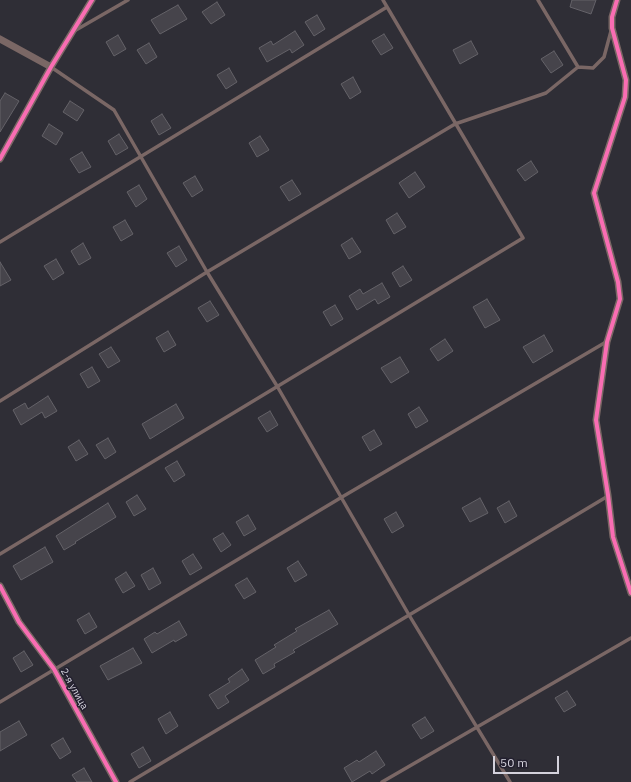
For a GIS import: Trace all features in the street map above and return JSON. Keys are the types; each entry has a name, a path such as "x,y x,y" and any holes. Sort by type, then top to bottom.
{"street":[{"path":"0,159 92,0"},
{"path":"617,0 612,17 612,28 626,80 625,97 594,192 618,282 620,299 607,342 596,420 613,538 631,593"},
{"path":"0,39 52,67"},
{"name":"2-я улица","path":"0,586 19,622 54,669 116,782"}],"lane":[{"path":"73,32 128,0"},
{"path":"0,554 522,238 383,0"},
{"path":"538,0 578,67"},
{"path":"0,242 387,7"},
{"path":"0,401 207,272 455,124 546,93 578,67 593,68 604,56 612,28"},
{"path":"52,67 114,110 207,272 277,386 342,497 409,615 510,782"},
{"path":"0,702 342,497 607,342"},
{"path":"130,782 608,495"},
{"path":"382,782 631,638"}],"building":[{"path":"572,0 596,0 591,14 570,7"},
{"path":"217,2 225,15 211,24 202,12"},
{"path":"178,5 187,19 160,34 151,20"},
{"path":"317,15 325,29 314,36 305,22"},
{"path":"295,31 304,45 292,53 290,49 267,62 259,48 271,41 273,45"},
{"path":"384,34 393,48 381,55 372,41"},
{"path":"118,35 126,49 114,56 106,42"},
{"path":"471,41 478,54 460,64 453,50"},
{"path":"149,43 157,57 146,64 137,50"},
{"path":"554,51 563,65 551,73 541,59"},
{"path":"229,68 237,82 226,89 217,75"},
{"path":"353,77 361,92 350,99 341,84"},
{"path":"5,93 19,101 0,132 0,101"},
{"path":"70,101 84,110 77,121 63,112"},
{"path":"162,114 171,128 159,135 151,121"},
{"path":"49,124 63,133 56,145 42,136"},
{"path":"119,134 128,148 116,155 108,141"},
{"path":"260,136 269,150 257,157 249,143"},
{"path":"82,152 91,167 79,173 70,159"},
{"path":"531,161 538,172 525,181 517,170"},
{"path":"415,172 425,187 409,198 399,183"},
{"path":"195,176 203,190 192,197 183,183"},
{"path":"292,180 301,194 289,201 280,187"},
{"path":"139,185 147,199 136,207 127,192"},
{"path":"397,213 406,227 394,234 386,220"},
{"path":"125,220 133,234 121,241 113,227"},
{"path":"352,238 361,252 349,259 341,245"},
{"path":"83,243 91,258 79,265 71,251"},
{"path":"179,246 187,260 176,267 167,253"},
{"path":"56,259 64,273 53,280 44,266"},
{"path":"0,262 11,280 0,286"},
{"path":"403,266 412,280 400,287 392,273"},
{"path":"382,283 390,297 378,304 375,299 357,310 349,296 360,289 363,294"},
{"path":"487,299 500,320 485,328 473,307"},
{"path":"210,301 219,315 207,322 198,308"},
{"path":"335,305 343,319 331,326 323,312"},
{"path":"168,331 176,345 164,352 156,338"},
{"path":"544,335 553,351 533,363 523,347"},
{"path":"445,339 453,351 438,361 430,349"},
{"path":"111,347 120,361 108,368 99,354"},
{"path":"400,357 409,372 391,383 381,368"},
{"path":"92,367 100,381 88,388 80,374"},
{"path":"48,396 57,411 45,418 42,412 21,425 13,410 25,403 28,409"},
{"path":"176,404 184,418 150,439 142,424"},
{"path":"419,407 428,421 416,428 408,414"},
{"path":"270,411 278,425 267,432 258,418"},
{"path":"374,430 382,444 370,451 362,437"},
{"path":"108,438 116,452 105,459 96,445"},
{"path":"79,440 88,454 76,461 68,447"},
{"path":"177,461 185,475 174,482 165,468"},
{"path":"137,495 146,509 134,516 126,502"},
{"path":"480,498 488,513 470,522 462,508"},
{"path":"509,501 517,516 505,523 497,508"},
{"path":"108,503 116,517 64,550 56,536"},
{"path":"396,512 404,526 392,533 384,519"},
{"path":"248,515 256,529 244,536 236,522"},
{"path":"223,533 231,545 221,552 213,539"},
{"path":"45,547 53,562 21,580 13,566"},
{"path":"193,554 202,568 190,575 182,561"},
{"path":"298,561 307,575 295,582 287,568"},
{"path":"153,568 161,583 149,590 141,575"},
{"path":"126,572 135,586 123,593 115,579"},
{"path":"247,578 256,592 244,599 235,585"},
{"path":"329,610 338,624 293,650 295,652 274,664 275,667 263,674 255,660 276,647 274,645 297,631 295,629"},
{"path":"89,613 97,627 85,634 77,620"},
{"path":"179,621 187,635 175,642 174,640 152,653 144,639 155,632 157,634"},
{"path":"133,648 142,663 108,680 100,666"},
{"path":"24,651 33,665 21,672 13,658"},
{"path":"242,669 249,680 225,696 229,702 218,709 209,695 230,682 228,679"},
{"path":"567,691 576,705 564,712 555,698"},
{"path":"170,712 178,726 166,734 158,719"},
{"path":"425,717 434,731 421,739 412,725"},
{"path":"19,721 27,735 0,751 0,732"},
{"path":"63,738 71,752 60,759 51,745"},
{"path":"143,747 151,761 139,768 131,754"},
{"path":"376,751 385,765 372,774 370,771 352,782 344,768 357,760 359,762"},
{"path":"84,768 92,782 77,782 72,775"}],"cycle path":[{"path":"0,159 51,67 92,0"},
{"path":"617,0 612,17 612,28 626,80 625,97 594,193 618,282 620,299 607,342 596,420 613,537 631,593"},
{"path":"0,586 19,622 54,669 116,782"}]}
